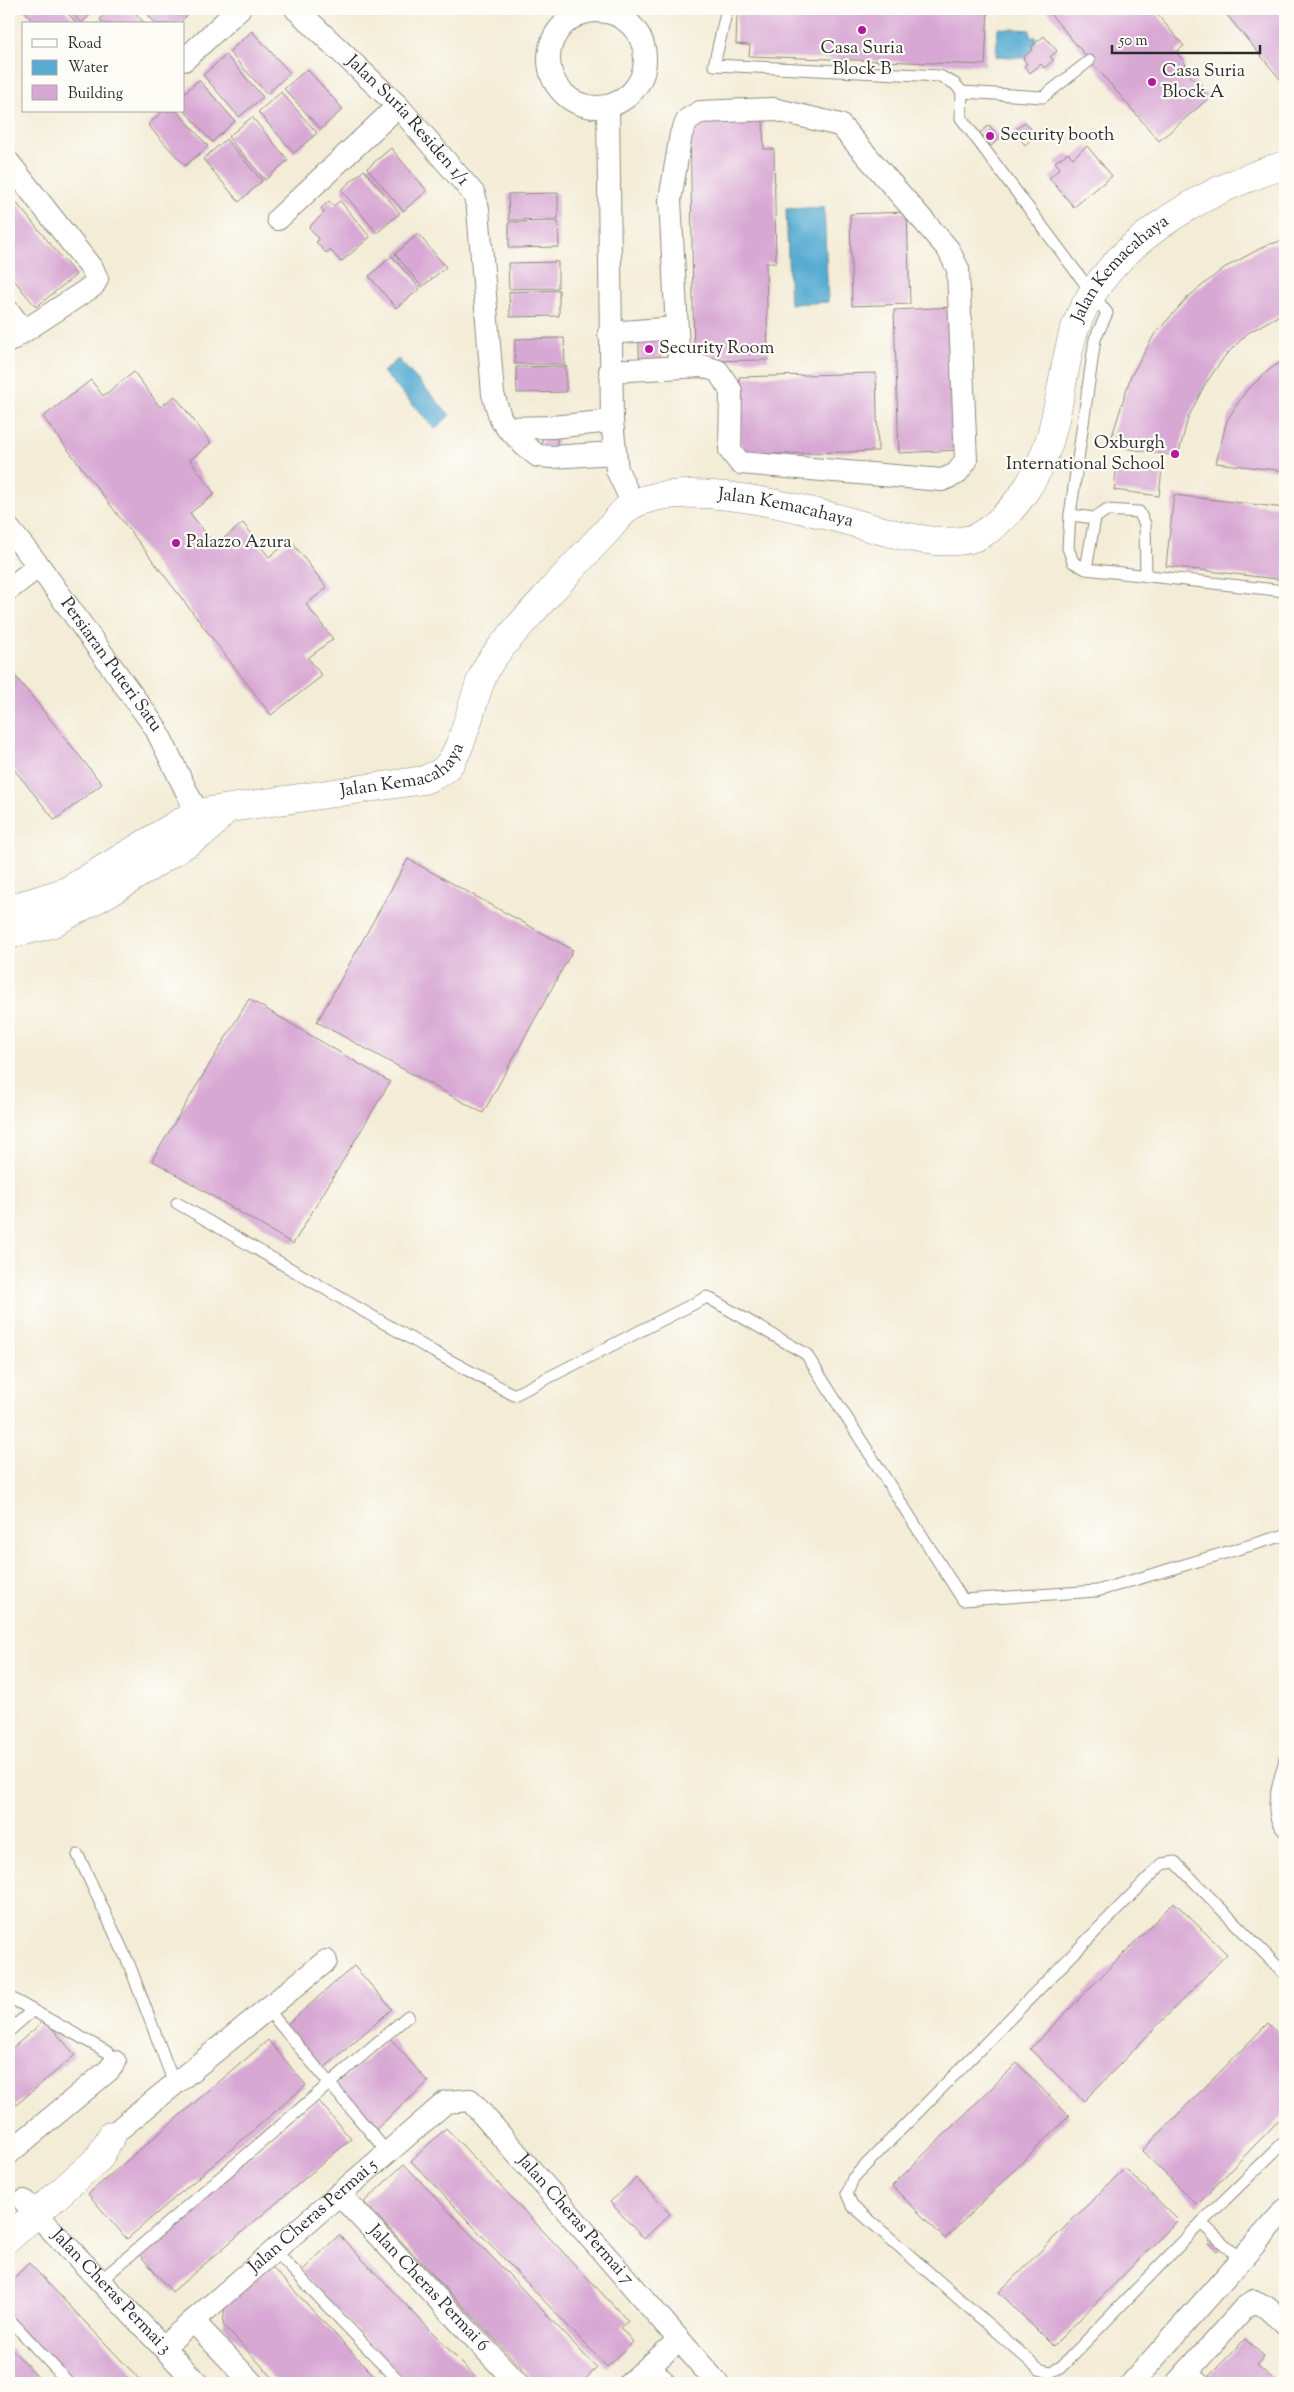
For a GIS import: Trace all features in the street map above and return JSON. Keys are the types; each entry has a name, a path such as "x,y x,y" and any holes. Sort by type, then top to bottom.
{"street":[{"path":"185,59 239,9"},
{"name":"Jalan Suria Residen 1/1","path":"296,9 398,106 474,194 478,209 493,394 501,420 507,428 538,456 552,457 614,453"},
{"path":"606,10 622,17 634,28 642,42 645,58 643,74 635,89 623,100 608,106 592,107 578,104 564,95 555,83 549,68 549,53 554,38 562,25 574,12 606,10"},
{"path":"278,220 398,106"},
{"path":"608,106 609,333 614,453 617,470 633,504"},
{"path":"610,371 678,366 702,366 718,371 731,391 730,450 740,463 942,480 956,474 966,461 958,269 948,249 840,125 773,109 700,112 688,120 681,134 670,200 678,366"},
{"path":"9,163 93,270 97,279 93,286 16,336 9,312"},
{"name":"Jalan Kemacahaya","path":"9,909 67,891 226,809 424,780 444,770 455,754 488,664 510,636 633,504 677,493 718,495 764,502 919,539 946,542 979,536 1009,512 1039,466 1049,442 1074,333 1093,291 1138,243 1186,208 1217,190 1254,174 1285,165"},
{"path":"609,333 676,328"},
{"path":"507,428 552,427 612,421"},
{"name":"Persiaran Puteri Satu","path":"9,530 39,566 154,727 201,822"},
{"path":"9,590 39,566"},
{"name":"Jalan Kemacahaya","path":"9,934 51,924 115,889 201,822"},
{"path":"9,2238 23,2210 89,2145 112,2135 175,2086 326,1961"},
{"path":"9,2153 109,2070 115,2062"},
{"name":"Jalan Cheras Permai 5","path":"163,2347 446,2102 470,2100"},
{"name":"Jalan Cheras Permai 7","path":"470,2100 716,2383"},
{"name":"Jalan Cheras Permai 6","path":"339,2194 517,2383"},
{"name":"Jalan Cheras Permai 3","path":"23,2210 100,2281 197,2383"},
{"path":"1132,2383 1285,2210"},
{"path":"1191,2378 1244,2308 1254,2301 1266,2307 1285,2324"},
{"path":"193,2321 252,2383"},
{"path":"630,2383 678,2340"},
{"path":"650,2366 664,2383"}],"lane":[{"path":"727,9 714,65 940,76 955,84 962,92 961,118 1093,291 1107,313 1095,339 1070,515 1068,548 1073,562 1086,569 1285,591"},
{"path":"962,92 1043,97 1089,60"},
{"path":"1070,515 1095,518 1106,510 1139,512 1145,524 1146,576"},
{"path":"1086,569 1095,518"},
{"path":"178,1203 383,1323 514,1395 707,1297 806,1354 963,1600 1097,1591 1285,1534"},
{"path":"1285,1759 1273,1813 1279,1827 1285,1832"},
{"path":"78,1855 128,1964 175,2086"},
{"path":"1285,1974 1175,1862 1162,1864 854,2178 846,2194 852,2204 1039,2370 1050,2372 1061,2367 1201,2223 1285,2141"},
{"path":"9,1998 109,2053 115,2062"},
{"path":"268,2010 387,2152"},
{"path":"9,2031 32,2011"},
{"path":"100,2281 408,2016"},
{"path":"1201,2223 1240,2260"},
{"path":"274,2250 401,2383"},
{"path":"9,2319 69,2383"}],"water":[{"path":"998,28 1030,30 1030,37 1036,37 1035,43 1031,47 1033,49 1023,58 996,56"},
{"path":"824,207 828,302 790,304 786,209"},
{"path":"398,359 450,415 435,429 383,372"}],"building":[{"path":"23,9 64,9 75,22 34,22"},
{"path":"68,9 97,9 82,22"},
{"path":"111,9 132,9 143,22 102,22 100,19"},
{"path":"143,9 185,9 189,14 180,22 154,22"},
{"name":"Casa Suria Block B","path":"748,9 988,9 985,65 749,56 750,45 736,44 737,14 748,15"},
{"name":"Casa Suria Block A","path":"1046,9 1161,9 1156,13 1184,46 1176,52 1186,64 1183,67 1209,98 1159,141"},
{"path":"1222,9 1285,9 1285,85"},
{"path":"252,31 290,73 267,94 229,52"},
{"path":"1044,36 1057,51 1050,57 1054,60 1044,68 1041,64 1030,73 1024,66 1027,64 1023,58 1033,49 1031,47"},
{"path":"226,55 263,97 239,117 203,75"},
{"path":"307,69 343,109 321,129 284,89"},
{"path":"199,80 235,121 212,142 185,111 185,92"},
{"path":"281,92 317,133 294,153 258,112"},
{"path":"162,112 178,112 208,146 185,166 148,125"},
{"path":"252,117 288,160 265,180 228,137"},
{"path":"763,119 764,149 774,149 776,263 766,263 768,360 694,361 690,121"},
{"path":"1025,122 1036,135 1025,145 1014,131"},
{"name":"Security booth","path":"989,125 1000,138 991,146 980,133"},
{"path":"226,139 262,181 239,202 203,159"},
{"path":"1087,146 1112,176 1074,207 1049,178 1060,168 1055,162 1068,153 1073,158"},
{"path":"391,148 427,191 403,211 367,168"},
{"path":"364,170 400,213 377,233 341,190"},
{"path":"558,193 558,219 509,220 508,194"},
{"path":"9,194 76,275 36,307 9,274"},
{"path":"329,201 333,206 340,201 370,237 341,262 330,250 326,253 316,242 319,240 309,227 324,213 321,208"},
{"path":"907,212 910,304 852,306 850,214"},
{"path":"558,221 559,247 509,248 509,222"},
{"path":"418,234 446,267 422,287 395,254"},
{"path":"1285,240 1285,312 1248,333 1224,357 1204,386 1188,418 1178,456 1109,446 1130,378 1154,335 1188,297 1224,268 1267,245"},
{"path":"392,256 420,289 396,308 369,276"},
{"path":"558,262 558,288 509,289 508,263"},
{"path":"559,290 559,316 510,317 509,292"},
{"path":"954,307 959,450 899,453 894,310"},
{"name":"Security Room","path":"638,321 659,321 660,377 640,378"},
{"path":"564,338 565,364 515,364 515,339"},
{"path":"1285,359 1285,471 1216,463 1227,420 1246,391 1269,370"},
{"path":"566,366 566,392 517,393 516,367"},
{"name":"Palazzo Azura","path":"134,372 160,407 175,396 211,443 190,460 215,494 190,513 215,545 243,523 269,557 291,541 327,588 306,604 333,639 308,658 322,676 271,715 43,417 91,380 103,396"},
{"path":"876,373 878,451 741,455 739,377"},
{"path":"557,436 557,448 542,448 542,437"},
{"path":"1117,464 1162,469 1159,496 1114,490"},
{"path":"1174,495 1285,508 1285,580 1166,566"},
{"path":"9,668 102,784 55,820 12,767 9,770"},
{"path":"408,859 573,950 483,1113 317,1022"},
{"path":"249,999 390,1082 293,1244 152,1160"},
{"path":"1174,1902 1227,1954 1084,2101 1030,2049"},
{"path":"354,1966 392,2009 322,2070 284,2027"},
{"path":"45,2020 75,2055 9,2111 9,2051"},
{"path":"1268,2023 1285,2041 1285,2114 1197,2205 1142,2151"},
{"path":"390,2038 428,2082 374,2131 335,2087"},
{"path":"268,2040 306,2085 127,2239 88,2194"},
{"path":"1017,2063 1069,2116 945,2239 892,2186"},
{"path":"318,2100 351,2139 172,2292 138,2253"},
{"path":"446,2128 628,2321 621,2328 633,2342 607,2367 411,2161"},
{"path":"404,2164 597,2368 581,2383 536,2383 364,2202"},
{"path":"1125,2168 1178,2220 1053,2346 999,2292"},
{"path":"636,2178 670,2214 644,2239 610,2202"},
{"path":"1216,2234 1225,2243 1217,2251 1208,2242"},
{"path":"339,2235 481,2383 407,2383 301,2272"},
{"path":"29,2263 143,2383 65,2383 9,2324 9,2283"},
{"path":"269,2264 381,2383 278,2383 223,2325 225,2305"},
{"path":"1245,2339 1264,2356 1257,2365 1278,2383 1213,2383 1207,2378"},
{"path":"9,2347 19,2357 44,2383 9,2383"}],"place":[{"name":"Casa Suria Block B","path":"862,30"},
{"name":"Casa Suria Block A","path":"1152,82"},
{"name":"Security booth","path":"990,136"},
{"name":"Security Room","path":"649,349"},
{"name":"Oxburgh International School","path":"1175,454"},
{"name":"Palazzo Azura","path":"176,543"}]}
